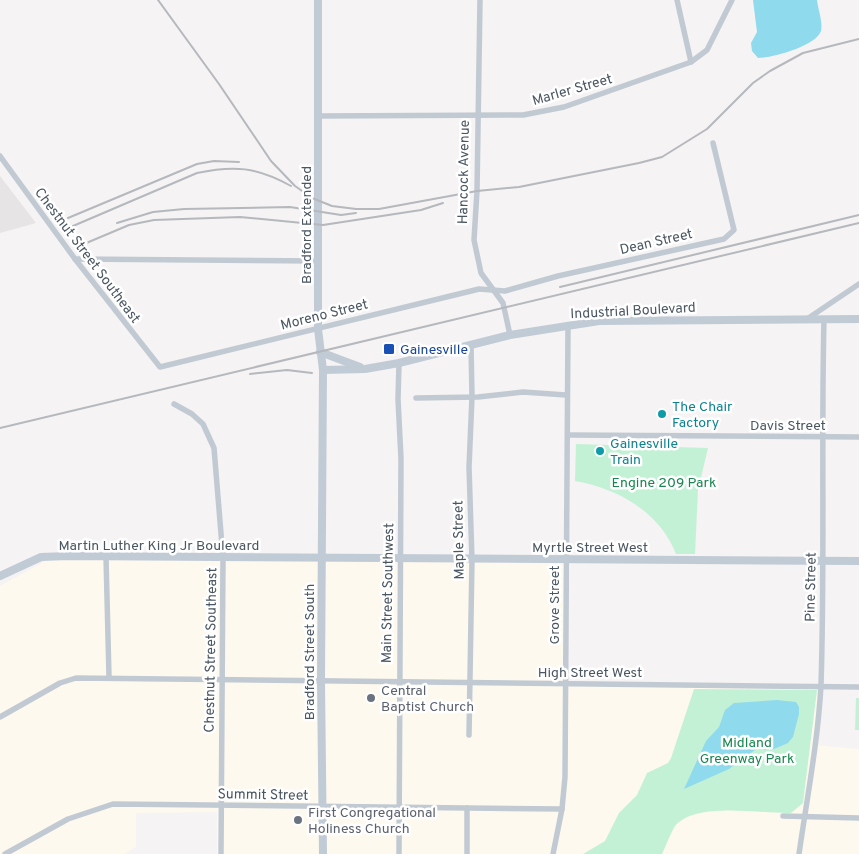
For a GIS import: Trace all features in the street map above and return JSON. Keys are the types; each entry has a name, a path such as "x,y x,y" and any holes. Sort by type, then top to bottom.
{"street":[{"name":"Bradford Extended","path":"318,0 318,329 322,370 322,450"},
{"name":"Hancock Avenue","path":"480,0 474,240 481,273 503,303 510,335"},
{"path":"676,0 691,62"},
{"name":"Marler Street","path":"318,116 523,116 564,107 691,62 707,50 732,0"},
{"name":"Dean Street","path":"494,291 505,291 530,286 558,276 724,239 734,230 713,144"},
{"name":"Chestnut Street Southeast","path":"0,156 75,259 160,367"},
{"path":"75,259 319,261"},
{"path":"807,319 859,284"},
{"name":"Moreno Street","path":"160,367 471,291 494,291"},
{"name":"Pine Street","path":"799,854 820,686 824,561 822,437 824,319"},
{"name":"Industrial Boulevard","path":"322,370 364,369 399,363 510,335 568,325 640,320 859,319"},
{"name":"Grove Street","path":"553,854 562,809 565,777 568,436 566,395 568,325"},
{"name":"Maple Street","path":"469,735 472,560 469,467 472,397 470,345"},
{"path":"320,352 364,369"},
{"name":"Main Street Southwest","path":"398,854 399,363"},
{"path":"416,398 472,397 524,392 566,395"},
{"name":"Chestnut Street Southeast","path":"174,404 192,414 203,424 213,442 223,558 221,854"},
{"name":"Davis Street","path":"568,436 859,437"},
{"name":"Bradford Street South","path":"322,450 321,682 323,854"},
{"name":"Martin Luther King Jr Boulevard","path":"0,576 41,556 322,558"},
{"path":"106,557 109,677"},
{"name":"Myrtle Street West","path":"322,558 859,562"},
{"name":"High Street West","path":"0,718 60,683 76,678 859,687"},
{"name":"Summit Street","path":"4,854 68,819 113,804 562,809"},
{"path":"467,808 467,854"},
{"path":"783,816 859,818"}],"shaded area":[{"path":"0,176 36,223 0,233"},
{"path":"53,557 570,563 566,685 821,686 814,745 859,749 859,854 217,854 217,812 136,813 136,847 124,854 0,854 0,586"}],"green space":[{"name":"Engine 209 Park","path":"576,444 708,448 698,490 695,554 676,554 669,539 659,526 635,504 606,489 575,481"},
{"name":"Midland Greenway Park","path":"694,689 817,690 803,803 791,813 730,810 713,811 685,818 675,826 662,854 583,854 605,841 619,813 637,795 647,773 668,763"},
{"path":"856,698 859,698 859,730 855,730"}],"water":[{"path":"753,0 817,0 821,31 811,42 803,46 773,56 758,58 752,51 751,43 757,32"},
{"path":"777,700 796,702 799,707 793,737 788,743 774,749 755,750 729,769 684,789 706,741 719,727 725,710 734,703"}],"railway":[{"path":"158,0 219,84 271,161 295,186 312,198 332,206 356,209 379,209 477,191 519,187 662,157 707,129 753,83 770,71 803,53 859,39"},
{"path":"68,218 197,164 214,161 239,162"},
{"path":"73,226 197,173 210,170 245,169 256,171 291,186"},
{"path":"84,244 129,225 154,220 240,217 323,225 421,210 443,203"},
{"path":"117,223 153,212 184,209 290,207 341,215 356,213"},
{"path":"560,287 859,215"},
{"path":"0,428 859,223"},
{"path":"250,374 287,370 312,373"}],"place":[{"name":"Gainesville","path":"389,349"},
{"name":"The Chair Factory","path":"662,414"},
{"name":"Gainesville Train","path":"600,451"},
{"name":"Central Baptist Church","path":"371,698"},
{"name":"First Congregational Holiness Church","path":"298,820"}]}
